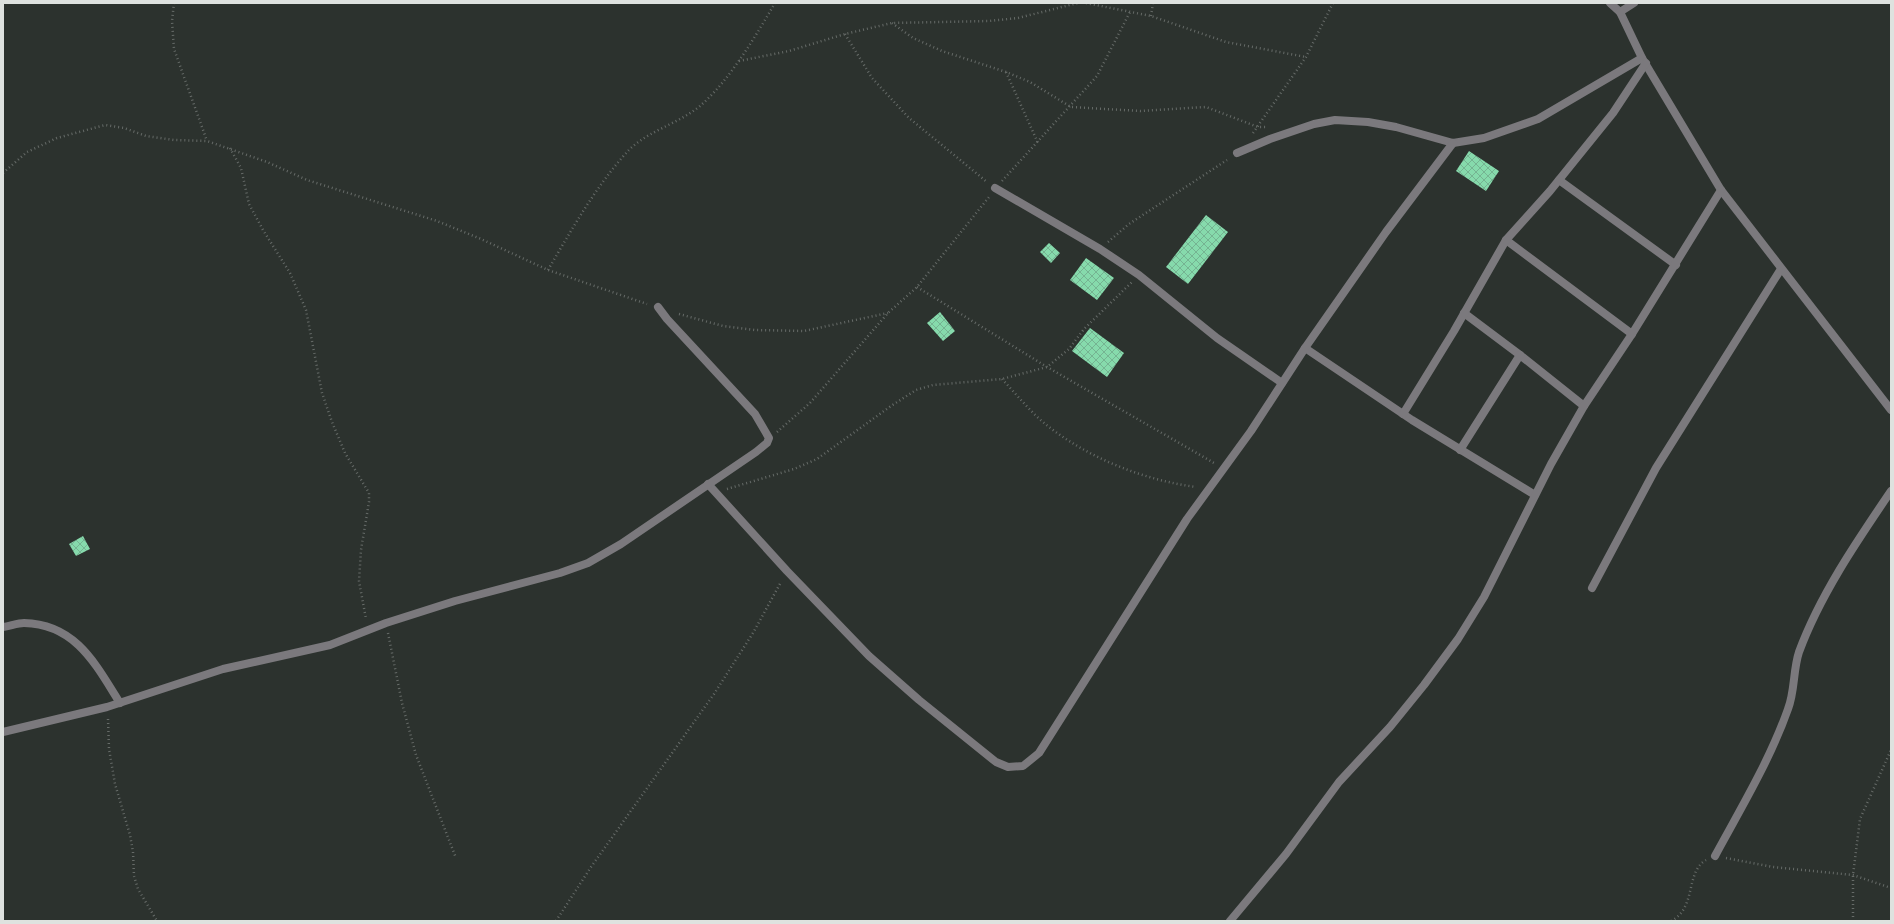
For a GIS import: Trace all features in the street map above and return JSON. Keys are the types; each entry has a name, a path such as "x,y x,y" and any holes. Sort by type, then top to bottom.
{"street":[{"path":"1610,3 1620,12 1644,60 1721,190 1891,410"},
{"path":"1620,12 1634,3"},
{"path":"1237,153 1278,136 1314,124 1336,120 1368,122 1396,127 1453,143 1484,138 1538,119 1644,60"},
{"path":"1402,414 1464,313 1506,240 1559,180 1614,113 1644,60"},
{"path":"708,484 787,571 869,656 919,700 996,762 1008,767 1023,766 1039,753 1161,558 1208,488 1225,469 1305,348 1386,232 1453,143"},
{"path":"1559,180 1676,265"},
{"path":"995,188 1100,249 1139,275 1217,338 1282,383"},
{"path":"1230,921 1286,854 1339,782 1390,727 1424,685 1458,639 1484,597 1515,538 1535,495 1584,406 1676,265 1721,190"},
{"path":"1506,240 1632,334"},
{"path":"1592,588 1656,468 1781,269"},
{"path":"3,732 107,707 223,669 330,645 366,630 455,601 560,573 588,563 620,544 756,452 766,443 769,438 755,414 667,319 658,307"},
{"path":"1464,313 1584,406"},
{"path":"1305,348 1402,414 1535,495"},
{"path":"1460,450 1520,355"},
{"path":"1715,856 1756,781 1789,708 1799,653 1821,606 1846,562 1891,491"},
{"path":"3,627 23,623 44,626 62,633 91,657 120,703"}],"path":[{"path":"174,3 172,21 174,49 207,141"},
{"path":"548,270 579,218 629,151 649,136 699,106 738,61 775,3"},
{"path":"738,61 789,51 845,34 892,23 989,21 1018,18 1078,3"},
{"path":"1086,3 1151,16 1226,42 1306,57"},
{"path":"1151,16 1153,3"},
{"path":"1250,138 1306,57 1333,3"},
{"path":"769,438 810,403 888,313 917,286 995,188 1071,107 1097,76 1130,12"},
{"path":"892,23 913,38 942,51 1006,72 1030,82 1071,107 1140,111 1206,107 1258,127"},
{"path":"845,34 872,78 909,118 995,188"},
{"path":"1006,72 1038,143"},
{"path":"3,173 27,152 57,138 105,125 124,128 146,136 174,140 207,141 230,148 307,180 437,221 481,239 548,270 637,302 658,307"},
{"path":"230,148 242,168 249,204 263,230 290,273 306,310 322,393 345,453 368,493 369,502 360,550 359,582 365,611 366,630"},
{"path":"1100,249 1129,224 1237,153"},
{"path":"716,492 794,469 817,459 916,390 933,385 1002,379 1047,367 1068,349 1084,330 1139,275"},
{"path":"917,286 1047,367 1171,436 1225,469"},
{"path":"678,313 723,326 755,330 804,331 888,313"},
{"path":"1002,379 1048,427 1072,443 1101,459 1162,482 1208,488"},
{"path":"556,921 590,867 714,694 753,633 787,571"},
{"path":"386,623 402,703 416,756 456,858"},
{"path":"107,707 109,749 115,784 130,835 133,852 134,876 138,889 150,912 157,921"},
{"path":"1853,921 1853,875 1860,819 1891,750"},
{"path":"1671,921 1676,918 1688,902 1696,870 1704,860 1715,856 1773,867 1853,875 1891,888"}],"building":[{"path":"1469,151 1499,171 1486,191 1456,171"},
{"path":"1206,215 1228,232 1188,284 1166,267"},
{"path":"1049,243 1060,253 1051,263 1040,252"},
{"path":"1086,258 1114,278 1097,300 1070,280"},
{"path":"940,312 955,331 943,341 927,323"},
{"path":"1090,328 1124,353 1107,377 1072,351"},
{"path":"83,536 90,549 76,556 69,544"}]}
